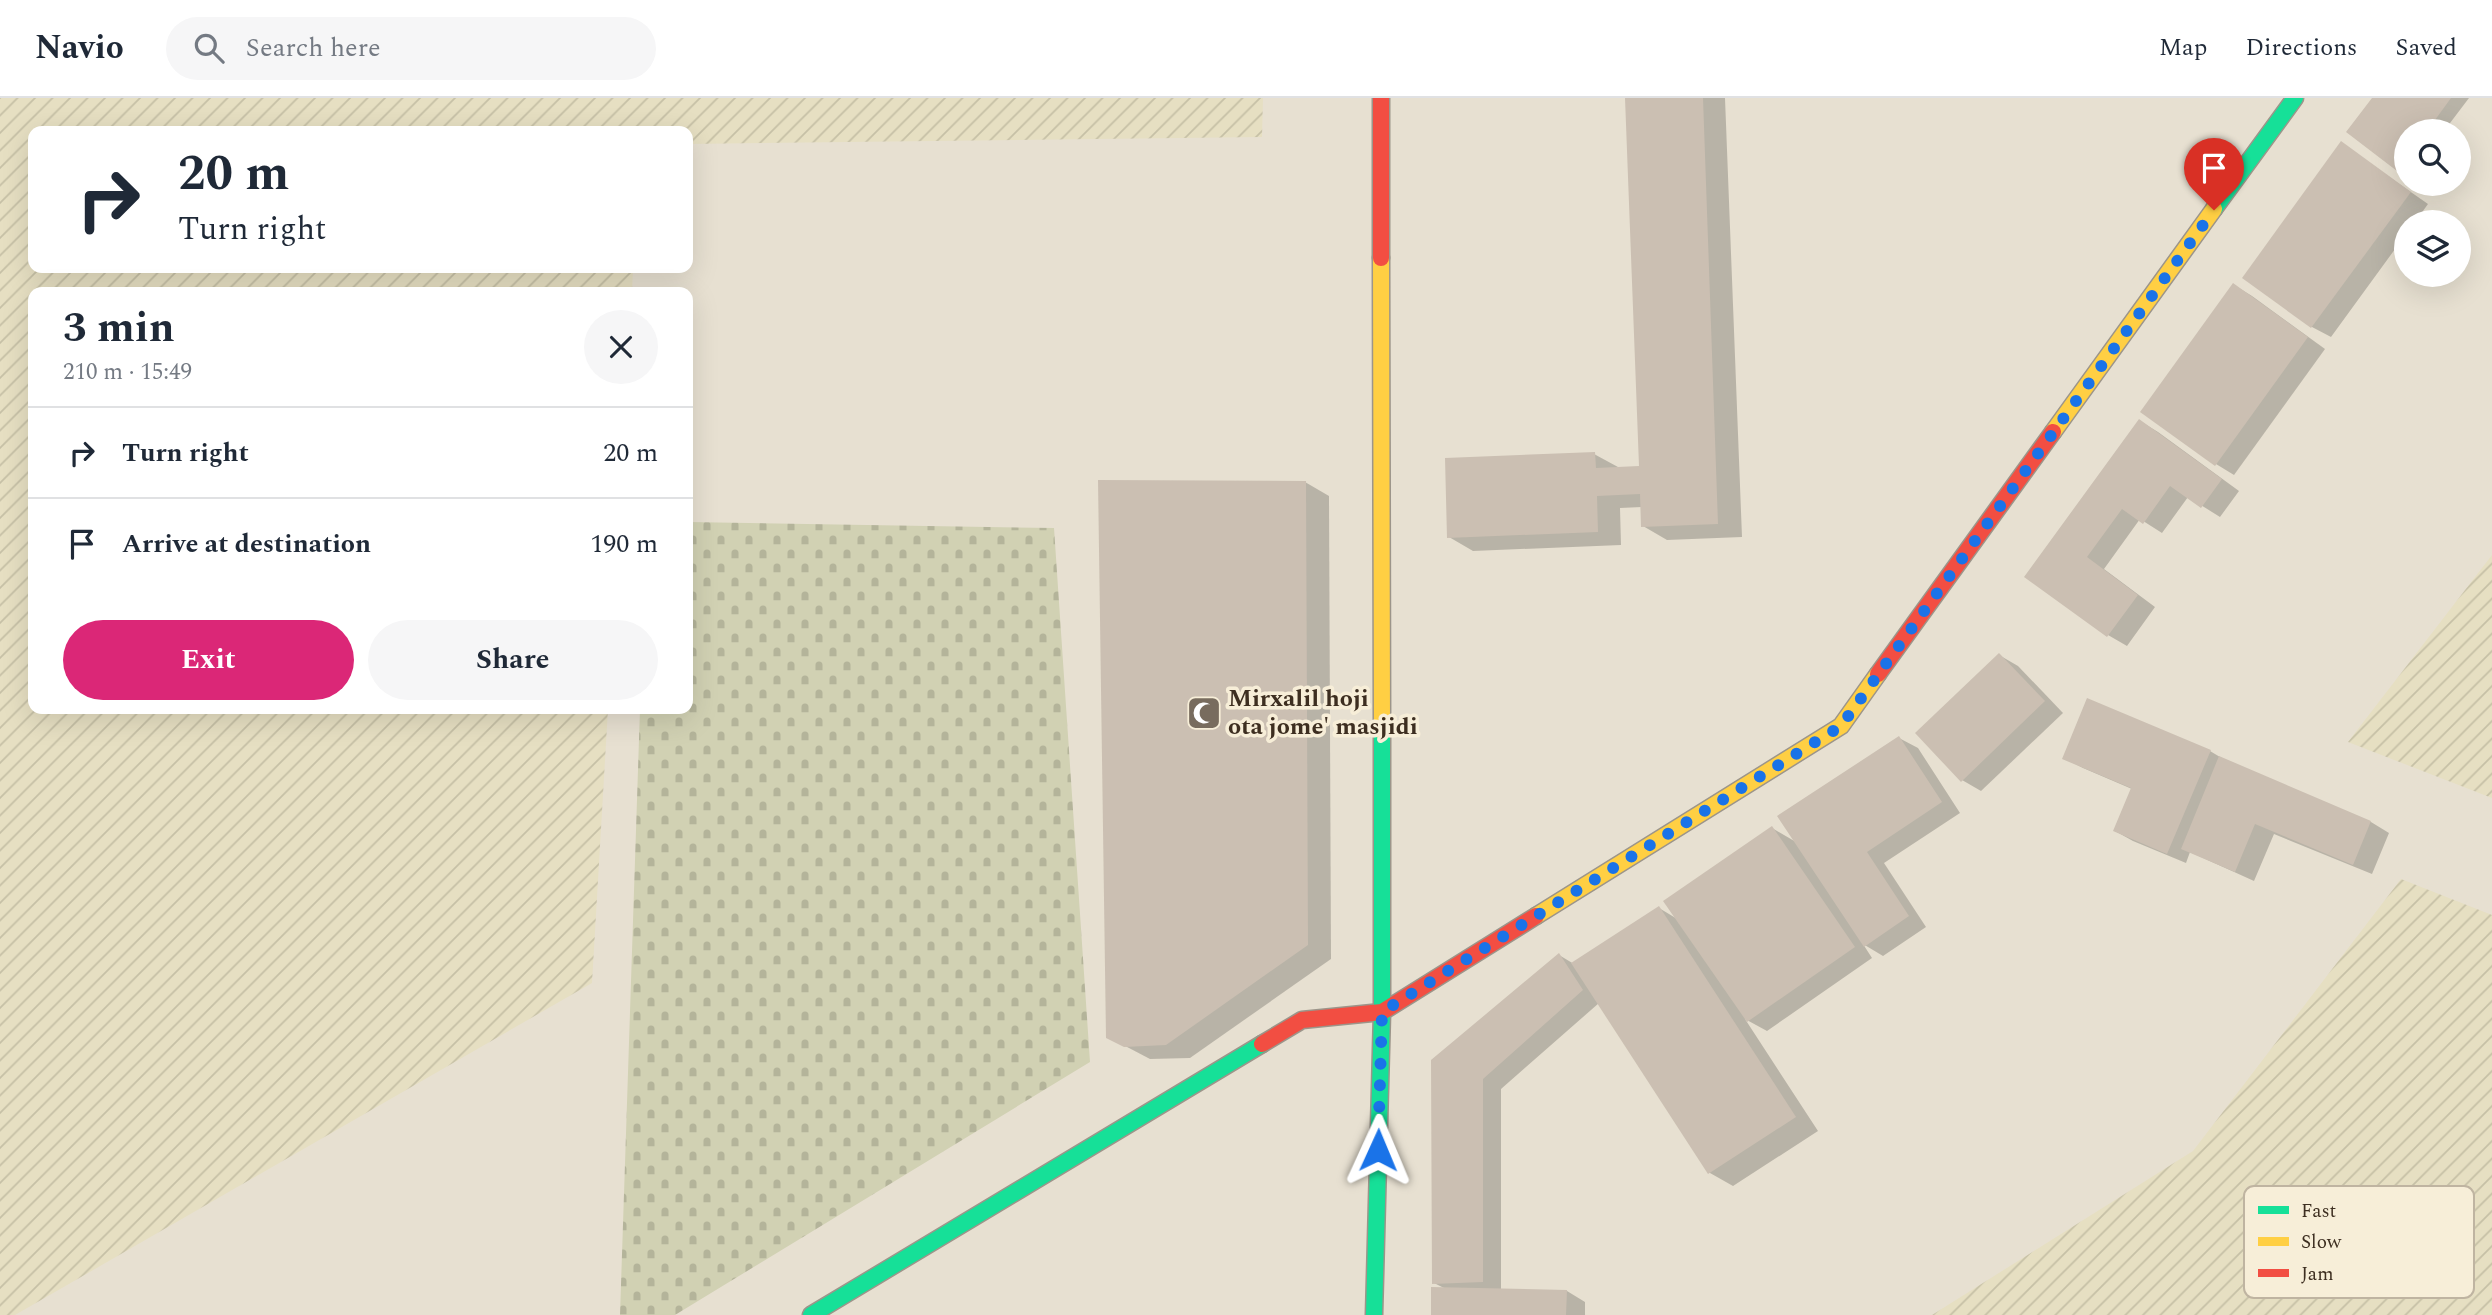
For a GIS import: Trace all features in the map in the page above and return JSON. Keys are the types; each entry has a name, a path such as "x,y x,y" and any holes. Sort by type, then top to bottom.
{"street":[{"path":"1374,1315 1382,1012 1381,98"},
{"path":"811,1315 1302,1020 1382,1012 1841,726 2295,98"}],"shaded area":[{"path":"0,98 1263,98 1262,137 693,144 693,126 28,126 28,273 633,273 632,287 28,287 28,714 608,714 592,983 15,1315 0,1315"},
{"path":"2492,555 2492,798 2348,742"},
{"path":"2401,879 2492,915 2492,1315 1932,1315 2193,1151"}],"green space":[{"path":"693,522 1054,528 1090,1062 675,1315 620,1315 640,714 693,714"}],"building":[{"path":"1625,98 1703,98 1718,524 1641,527 1640,494 1597,496 1598,532 1447,538 1445,458 1595,452 1596,468 1639,466"},
{"path":"2372,98 2451,98 2436,119 2394,119 2394,169 2346,132"},
{"path":"2341,141 2394,180 2394,196 2408,196 2398,210 2394,210 2394,215 2311,328 2242,278"},
{"path":"2233,283 2308,337 2215,466 2140,412"},
{"path":"2139,419 2222,479 2201,508 2170,486 2143,524 2122,509 2087,557 2138,595 2107,637 2024,577"},
{"name":"Mirxalil hoji ota jome' masjidi","path":"1098,480 1306,481 1308,945 1166,1045 1124,1047 1106,1038"},
{"path":"1999,653 2045,701 1961,782 1915,733"},
{"path":"2087,698 2211,750 2167,854 2113,831 2131,788 2062,759"},
{"path":"1899,736 1942,802 1867,852 1909,916 1864,947 1777,816"},
{"path":"2219,756 2371,821 2353,865 2255,824 2235,872 2181,849"},
{"path":"1772,826 1855,947 1747,1022 1663,901"},
{"path":"1659,906 1796,1117 1708,1174 1571,963"},
{"path":"1559,953 1583,990 1483,1079 1483,1282 1432,1284 1431,1060"},
{"path":"1431,1287 1567,1290 1566,1315 1431,1315"}],"traffic: fast":[{"path":"2214,209 2295,98"},
{"path":"1374,1315 1382,1012 1382,731"},
{"path":"811,1315 1262,1044"}],"traffic: slow":[{"path":"2053,432 2214,209"},
{"path":"1381,258 1382,731"},
{"path":"1536,916 1841,726 1878,674"}],"traffic: jam":[{"path":"1381,98 1381,258"},
{"path":"1878,674 2053,432"},
{"path":"1262,1044 1302,1020 1382,1012 1536,916"}],"place":[{"name":"Mirxalil hoji ota jome' masjidi","path":"1204,713"}],"route":[{"path":"1378,1150 1382,1012 1841,726 2214,210"}]}
